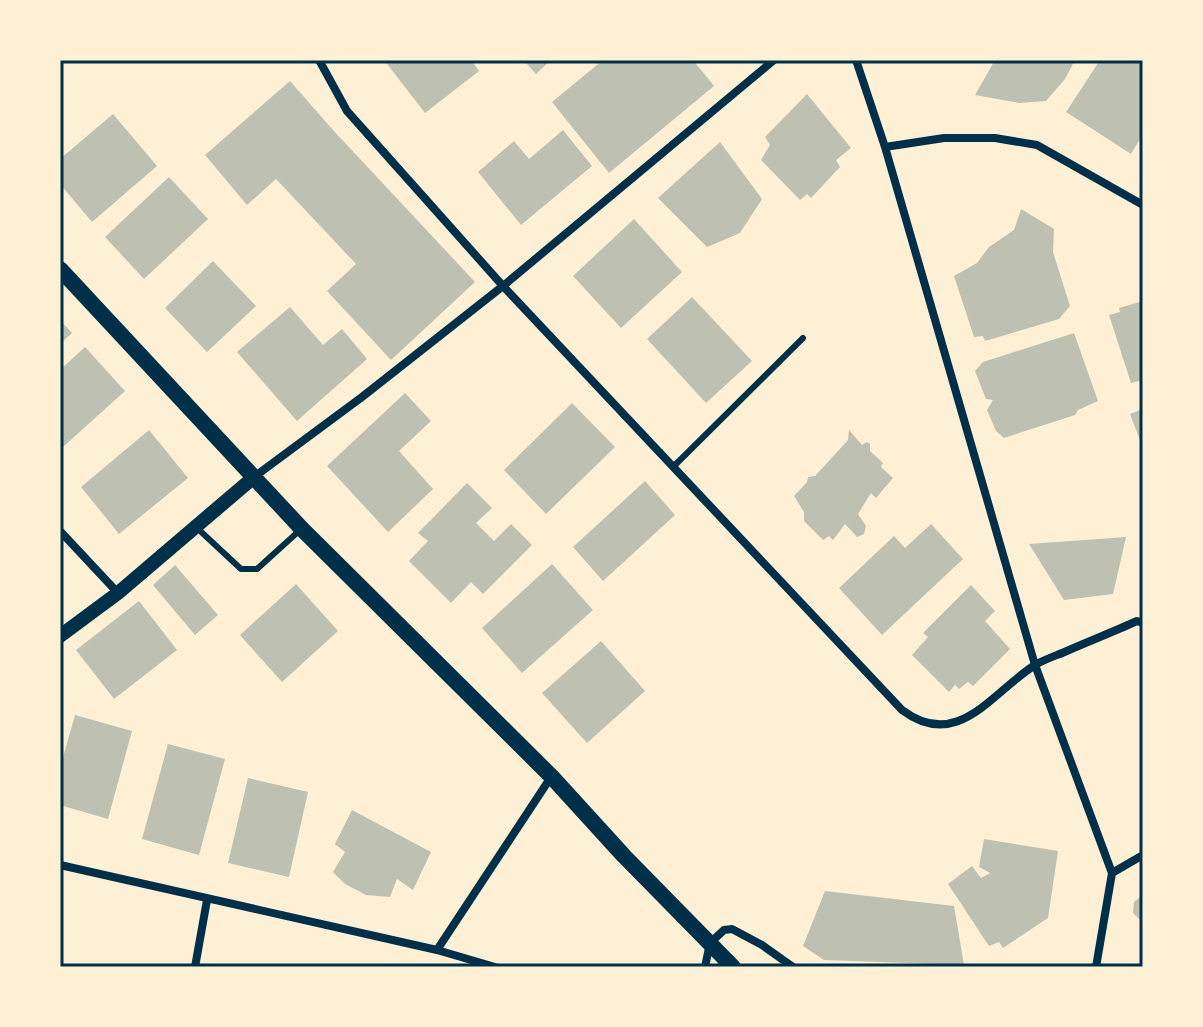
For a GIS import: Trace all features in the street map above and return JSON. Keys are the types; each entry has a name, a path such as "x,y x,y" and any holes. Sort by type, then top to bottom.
{"main road":[{"path":"60,269 302,529 552,777 733,967"}],"street":[{"path":"319,60 347,111 503,286 902,710 913,718 927,723 963,721 1035,665 1141,619"},
{"path":"856,60 885,147 1035,665 1112,873 1096,967"},
{"path":"60,636 118,593 254,477 503,286 767,62"},
{"path":"885,147 944,138 995,138 1037,145 1143,205"},
{"path":"60,531 118,593"},
{"path":"437,950 552,777"},
{"path":"1112,873 1143,855"},
{"path":"60,865 437,950 495,967"},
{"path":"195,967 207,900"},
{"path":"705,967 710,943 724,930 732,929 793,967"}],"lane":[{"path":"673,467 803,338"},
{"path":"195,527 241,569 248,571 257,569 302,529"}],"building":[{"path":"384,60 471,60 479,71 425,113"},
{"path":"523,60 551,60 536,74"},
{"path":"603,60 693,60 714,86 609,173 552,102"},
{"path":"995,60 1075,60 1065,79 1046,101 1019,103 975,95"},
{"path":"1100,60 1143,60 1143,134 1131,154 1066,112"},
{"path":"290,81 475,282 391,360 327,291 356,264 276,179 247,205 205,155"},
{"path":"807,94 851,148 836,160 840,167 811,198 807,194 800,200 761,160 770,145 765,137"},
{"path":"113,114 157,166 92,222 60,184 60,159"},
{"path":"563,130 592,166 521,225 478,172 514,141 529,159"},
{"path":"720,142 762,199 740,233 707,247 658,198"},
{"path":"169,177 208,219 144,279 105,237"},
{"path":"1021,209 1054,229 1053,252 1070,306 1059,319 985,341 983,336 974,337 954,276 977,263 989,247 1014,230"},
{"path":"634,219 682,272 621,328 573,276"},
{"path":"213,261 256,306 207,352 165,308"},
{"path":"692,297 752,361 706,403 647,339"},
{"path":"1143,301 1143,380 1131,383 1109,315 1120,312 1119,308"},
{"path":"290,307 323,345 342,329 367,359 297,421 237,352"},
{"path":"60,320 72,333 60,344"},
{"path":"1074,333 1098,401 1078,410 1075,415 1004,438 996,431 987,410 993,400 986,399 975,371 983,362"},
{"path":"85,347 125,391 63,447 60,444 60,370"},
{"path":"405,393 431,421 399,451 433,489 388,532 327,466"},
{"path":"572,403 615,447 546,514 504,470"},
{"path":"1143,409 1143,448 1130,414"},
{"path":"149,430 188,478 119,534 81,487"},
{"path":"849,430 862,445 870,444 870,451 893,478 876,498 871,493 858,514 866,526 864,534 857,537 845,524 833,540 829,536 823,540 804,521 804,512 794,496 808,477 815,476 848,440"},
{"path":"645,481 675,515 603,581 573,547"},
{"path":"467,483 492,508 476,523 494,541 511,524 532,545 483,594 471,582 451,603 409,561 428,541 418,533"},
{"path":"931,524 963,559 882,635 839,588 894,536 905,548"},
{"path":"1126,537 1113,594 1064,600 1029,544"},
{"path":"552,564 593,610 522,673 482,628"},
{"path":"175,565 218,615 195,635 153,585"},
{"path":"296,584 338,631 282,682 240,635"},
{"path":"971,585 995,611 985,621 1010,649 973,686 968,682 959,689 955,685 949,692 912,655 928,637 923,633"},
{"path":"139,601 177,650 114,699 76,650"},
{"path":"601,641 645,691 587,743 542,693"},
{"path":"75,715 132,731 108,819 60,805 60,768"},
{"path":"168,744 225,759 199,855 142,839"},
{"path":"248,778 308,792 289,877 228,863"},
{"path":"352,810 431,852 413,890 397,879 390,897 366,895 345,884 333,872 345,852 335,844"},
{"path":"984,839 1058,851 1048,918 1003,948 999,942 989,946 948,884 972,866 981,878 990,873 979,867"},
{"path":"825,891 954,906 964,965 824,960 803,946"},
{"path":"1143,895 1143,923 1133,913 1134,902"}]}
